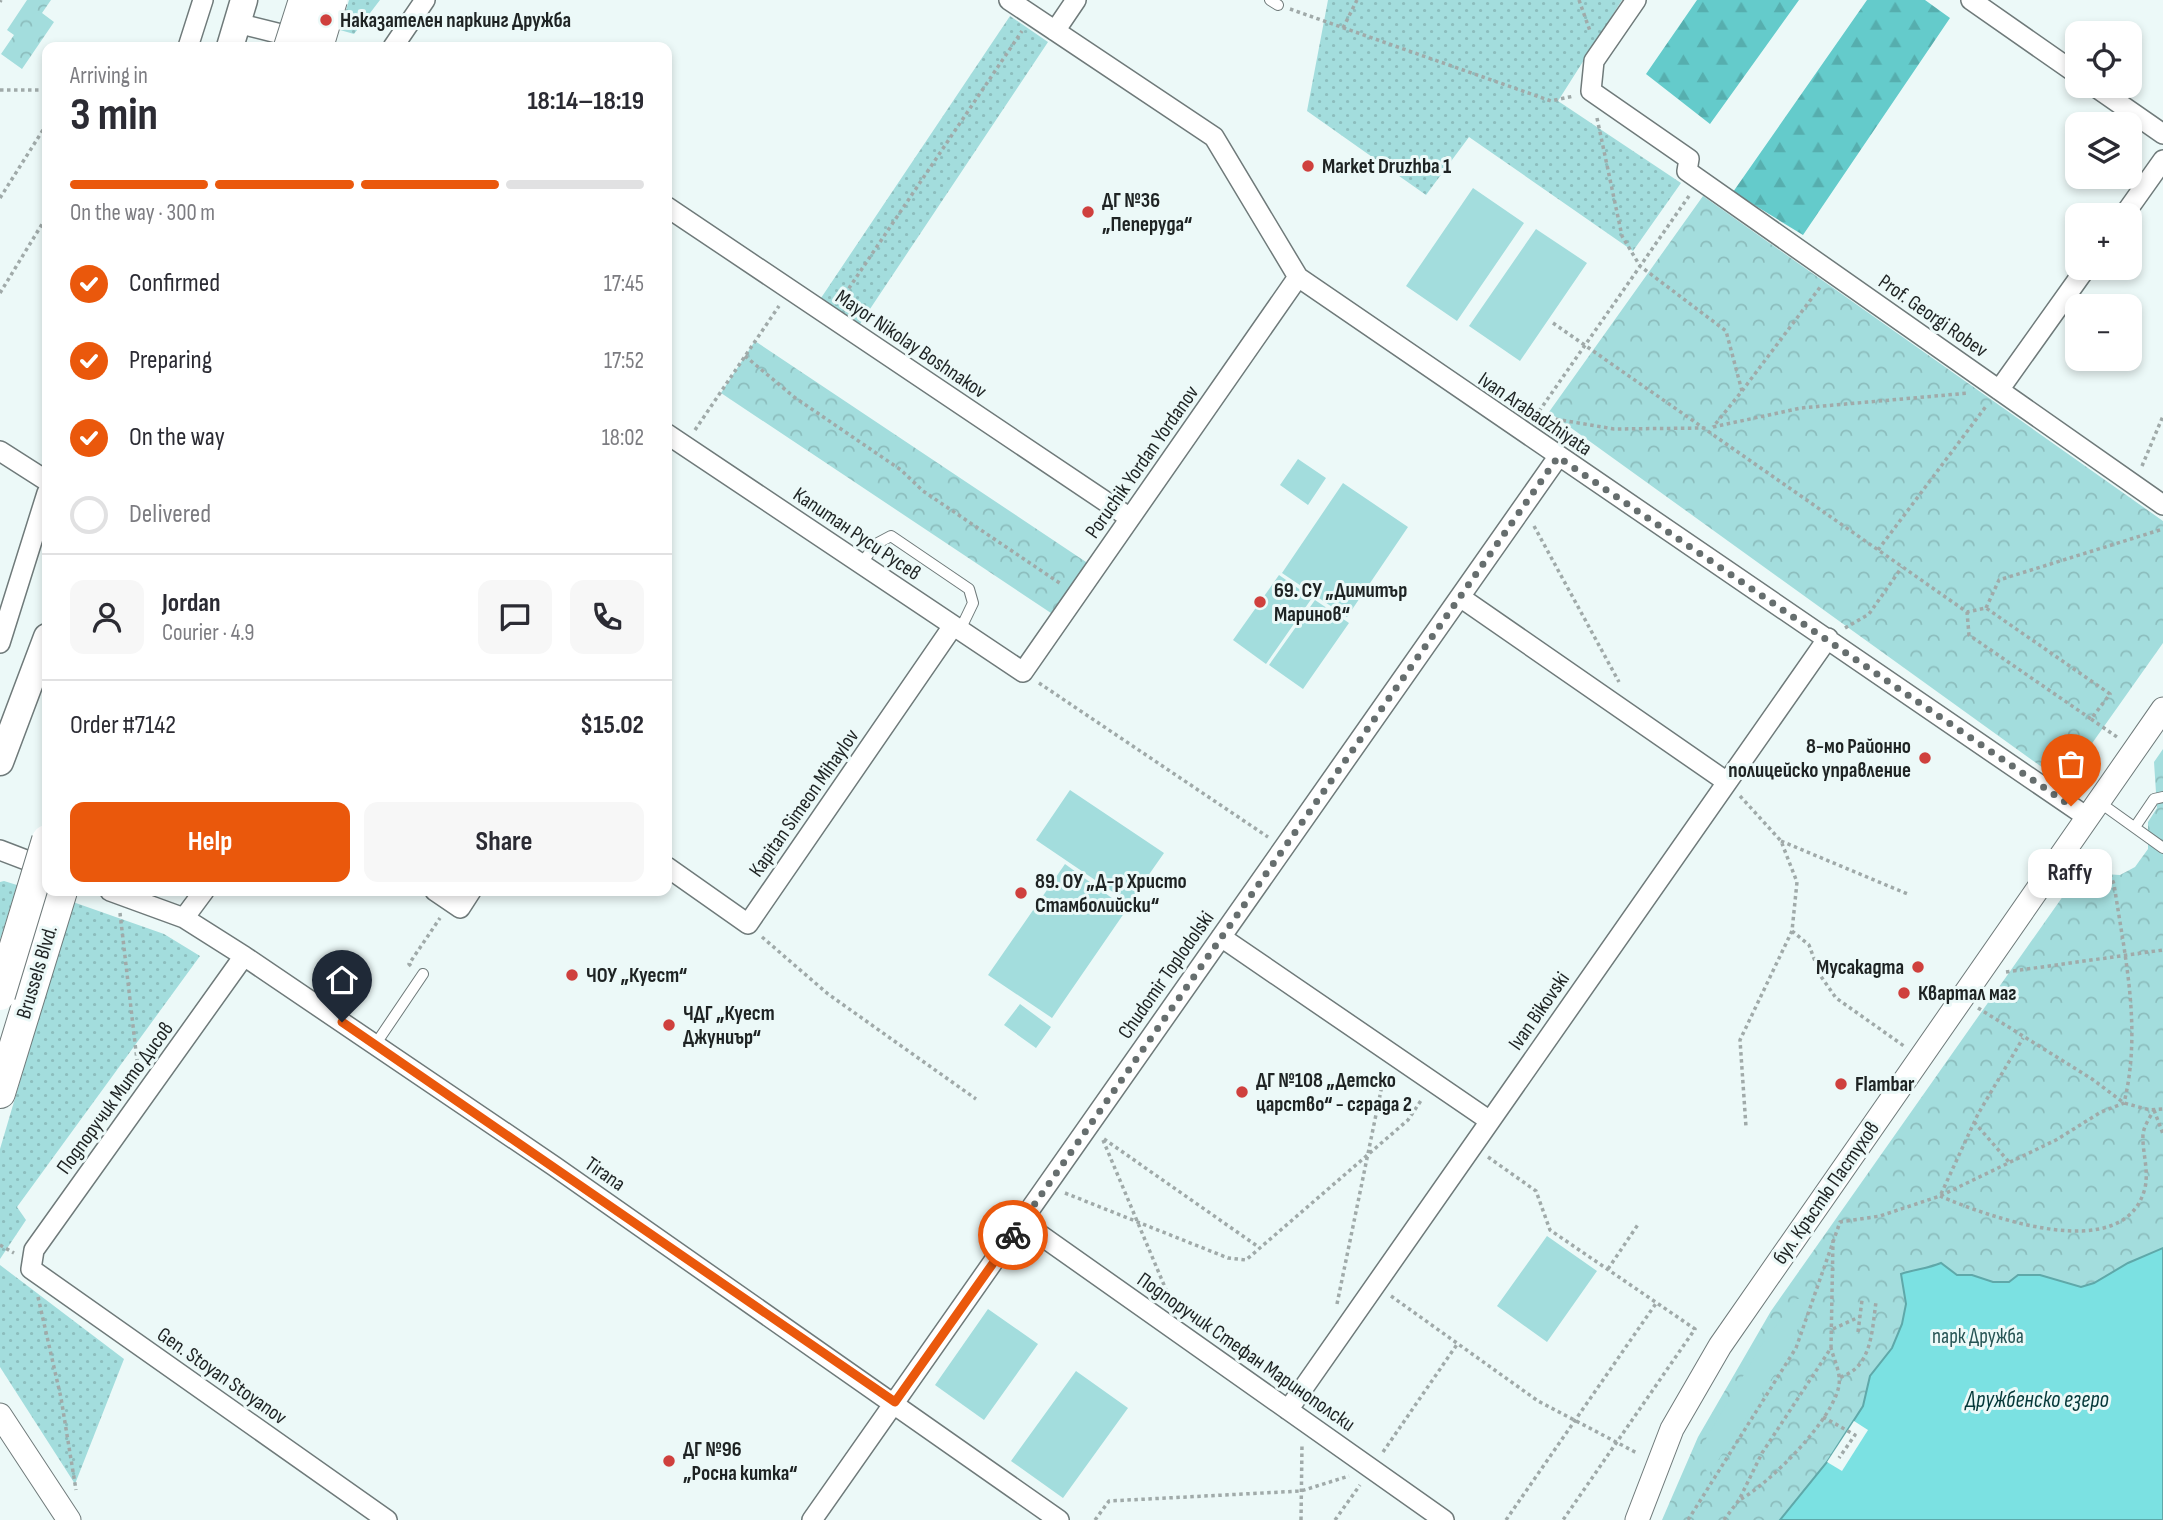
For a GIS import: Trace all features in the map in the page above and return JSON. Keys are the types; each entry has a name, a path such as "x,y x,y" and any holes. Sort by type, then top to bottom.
{"main road":[{"path":"291,42 304,0"},
{"path":"319,42 332,0"},
{"path":"0,762 42,650"},
{"name":"Brussels Blvd.","path":"0,995 42,856"},
{"name":"Brussels Blvd.","path":"0,1094 60,896"}],"street":[{"path":"190,42 203,0"},
{"path":"396,42 425,0"},
{"name":"Ivan Arabadzhiyata","path":"1009,0 1214,138 1298,277 1558,457 1828,638 2093,809"},
{"path":"1055,31 1076,0"},
{"path":"1591,91 1594,61 1636,0"},
{"path":"1971,0 2065,66"},
{"path":"237,23 312,42"},
{"name":"Prof. Georgi Robev","path":"1591,91 1689,159 1687,172 2163,505"},
{"path":"2111,98 2163,134"},
{"path":"2133,203 2163,160"},
{"name":"Мayor Nikolay Boshnakov","path":"672,210 1130,518"},
{"name":"Рoruchik Yordan Yordanov","path":"1023,673 1298,277"},
{"path":"1998,390 2077,280"},
{"name":"Капитан Руси Русев","path":"672,437 1023,673"},
{"path":"0,451 42,478"},
{"name":"Chudomir Toplodolski","path":"812,1520 1558,457"},
{"path":"0,643 42,509"},
{"path":"1460,597 1727,782"},
{"name":"Кapitan Simeon Mihaylov","path":"748,924 956,628"},
{"name":"Ivan Bikovski","path":"1288,1410 1828,638"},
{"name":"бул. Кръстю Пастухов","path":"1636,1520 1672,1429 1720,1346 2163,709"},
{"path":"0,850 42,866"},
{"path":"672,871 748,924"},
{"name":"Tirana","path":"125,896 184,918 244,956 895,1402 1059,1520"},
{"path":"184,918 200,896"},
{"path":"443,896 460,908 468,896"},
{"path":"1221,937 1490,1121"},
{"name":"Подпоручик Мито Дисов","path":"31,1269 34,1250 244,956"},
{"name":"Подпоручик Стефан Маринополски","path":"1022,1222 1444,1520"},
{"name":"Gen. Stoyan Stoyanov","path":"31,1269 387,1520"},
{"path":"0,1415 69,1520"}],"lane":[{"path":"861,564 876,544 891,536 949,574 969,589 973,603 956,628"},
{"path":"2135,827 2154,799 2163,797"},
{"path":"2093,809 2135,827 2163,848"},
{"path":"375,1045 423,974"}],"path":[{"path":"1343,28 1357,0"},
{"path":"1579,0 1590,30 1590,42"},
{"path":"1274,3 1551,101 1591,91 1622,236 1640,267 1726,331 1742,391"},
{"path":"830,317 1032,15"},
{"path":"0,90 40,90"},
{"path":"0,198 42,132"},
{"path":"1524,433 1700,180"},
{"path":"0,293 42,224"},
{"path":"1713,427 1831,272"},
{"path":"685,446 790,290"},
{"path":"1553,323 1967,612 1986,608 2110,694 2091,719"},
{"path":"746,356 794,397 901,470 923,491 1077,595"},
{"path":"1524,433 1549,418 1614,429 1705,428 1801,408 1998,390"},
{"path":"1878,550 1998,390"},
{"path":"2134,485 2163,416"},
{"path":"1523,506 1624,690"},
{"path":"1986,608 1999,580 2163,529"},
{"path":"1828,638 1869,614 1902,567"},
{"path":"1967,612 1969,635 2117,737"},
{"path":"1023,673 1284,848"},
{"path":"1727,782 1781,841 1797,882 1792,931 1740,1040 1746,1127"},
{"path":"1781,841 1910,895"},
{"path":"2084,852 2111,875 2124,955 2134,1022 2133,1068 2124,1103"},
{"path":"115,896 142,1099"},
{"path":"423,974 409,964 443,896"},
{"path":"748,924 828,994 976,1099"},
{"path":"1792,931 1809,945 1820,975 1836,998 1904,1046"},
{"path":"2000,973 2163,950"},
{"path":"1976,1007 2092,1079 2124,1103 2154,1110 2163,1109"},
{"path":"1940,1196 1974,1122 2023,1038"},
{"path":"1335,1315 1390,1052"},
{"path":"1046,1186 1228,1258 1246,1260 1408,1120 1433,1082"},
{"path":"1688,1520 1797,1348 1833,1234 1840,1222 1845,1219 1881,1216 1940,1196 2056,1140 2101,1112 2124,1103"},
{"path":"2154,1110 2163,1134"},
{"path":"1940,1196 1984,1214 2020,1223 2093,1231 2115,1226 2136,1211 2145,1188 2147,1168 2143,1132 2154,1110"},
{"path":"1974,1122 2010,1163"},
{"path":"1186,1338 1102,1137 1259,1248"},
{"path":"1472,1146 1536,1191 1550,1230 1695,1329 1563,1520"},
{"path":"1608,1269 1639,1223"},
{"path":"1739,1500 1759,1489 1781,1469 1836,1398 1840,1377 1831,1348 1833,1234"},
{"path":"31,1269 61,1398 76,1490"},
{"path":"1376,1285 1538,1401 1637,1453"},
{"path":"1858,1332 1862,1300"},
{"path":"1506,1520 1657,1302"},
{"path":"1840,1377 1849,1375 1866,1356 1876,1302"},
{"path":"1832,1329 1860,1317"},
{"path":"1335,1520 1458,1343"},
{"path":"1724,1520 1739,1500 1762,1453 1831,1348"},
{"path":"1288,1410 1303,1435 1301,1520"},
{"path":"1823,1417 1855,1435 1839,1458"},
{"path":"1095,1520 1109,1501 1301,1491 1371,1469"}],"green space":[{"path":"27,0 51,0 42,13 54,22 22,69 1,54 14,35 7,30"},
{"path":"349,0 380,0 354,34 340,30"},
{"path":"1328,0 1622,0 1558,101 1681,183 1633,251 1469,137 1426,195 1307,111"},
{"path":"1697,0 1799,0 1710,124 1646,74"},
{"path":"1867,0 1925,0 1950,18 1803,235 1733,192"},
{"path":"1010,16 1048,42 860,324 821,298"},
{"path":"1473,188 1524,223 1457,321 1406,286"},
{"path":"1703,196 2163,521 2163,643 2064,783 1549,412"},
{"path":"1536,229 1587,263 1520,361 1469,326"},
{"path":"755,341 1095,568 1060,619 721,393"},
{"path":"1298,459 1326,478 1308,505 1280,485"},
{"path":"1343,483 1408,527 1347,617 1282,573"},
{"path":"1279,575 1312,598 1266,664 1233,640"},
{"path":"1315,600 1349,623 1303,689 1269,665"},
{"name":"парк Дружба","path":"2163,749 2163,1520 1662,1520 1698,1437 1771,1311 2087,862 2104,874 2120,875 2135,867 2148,849 2148,822 2157,808 2154,762"},
{"path":"1070,790 1164,853 1129,903 1036,840"},
{"path":"1065,864 1127,909 1052,1018 988,975"},
{"path":"0,882 17,885 0,940"},
{"path":"73,902 164,934 200,956 17,1207 26,1220 0,1259 0,1149"},
{"path":"1020,1004 1051,1027 1036,1048 1004,1025"},
{"path":"1547,1236 1597,1271 1547,1342 1497,1306"},
{"path":"0,1265 124,1359 75,1484 0,1367"},
{"path":"1796,1299 1808,1299 1794,1340 1782,1363 1709,1474 1704,1467 1703,1444 1759,1349"},
{"path":"988,1309 1038,1344 984,1420 935,1385"},
{"path":"1076,1371 1128,1408 1063,1498 1011,1461"}],"water":[{"name":"Дружбенско езеро","path":"2163,1248 2163,1520 1780,1520 1827,1462 1863,1406 1870,1376 1892,1348 1902,1324 1906,1304 1901,1274 1941,1263 1957,1275 1972,1275 1993,1282 2009,1282 2018,1275 2040,1275 2081,1287"}],"pier":[{"path":"1854,1421 1868,1430 1842,1471 1827,1462"}],"way so far":[{"path":"1013,1235 1558,457 1828,638 2071,806"}],"place":[{"name":"Наказателен паркинг Дружба","path":"326,20"},
{"name":"Market Druzhba 1","path":"1308,166"},
{"name":"ДГ №36 „Пеперуда“","path":"1088,212"},
{"name":"69. СУ „Димитър Маринов“","path":"1260,602"},
{"name":"8-мо Районно полицейско управление","path":"1925,758"},
{"name":"Raffy","path":"2071,806"},
{"name":"89. ОУ „Д-р Христо Стамболийски“","path":"1021,893"},
{"name":"Мусакадта","path":"1918,967"},
{"name":"ЧОУ „Куест“","path":"572,975"},
{"name":"Квартал маг","path":"1904,993"},
{"name":"ЧДГ „Куест Джуниър“","path":"669,1025"},
{"name":"Flambar","path":"1841,1084"},
{"name":"ДГ №108 „Детско царство“ - сграда 2","path":"1242,1092"},
{"name":"ДГ №96 „Росна китка“","path":"669,1461"}],"route":[{"path":"342,1022 895,1402 1013,1235"}]}
